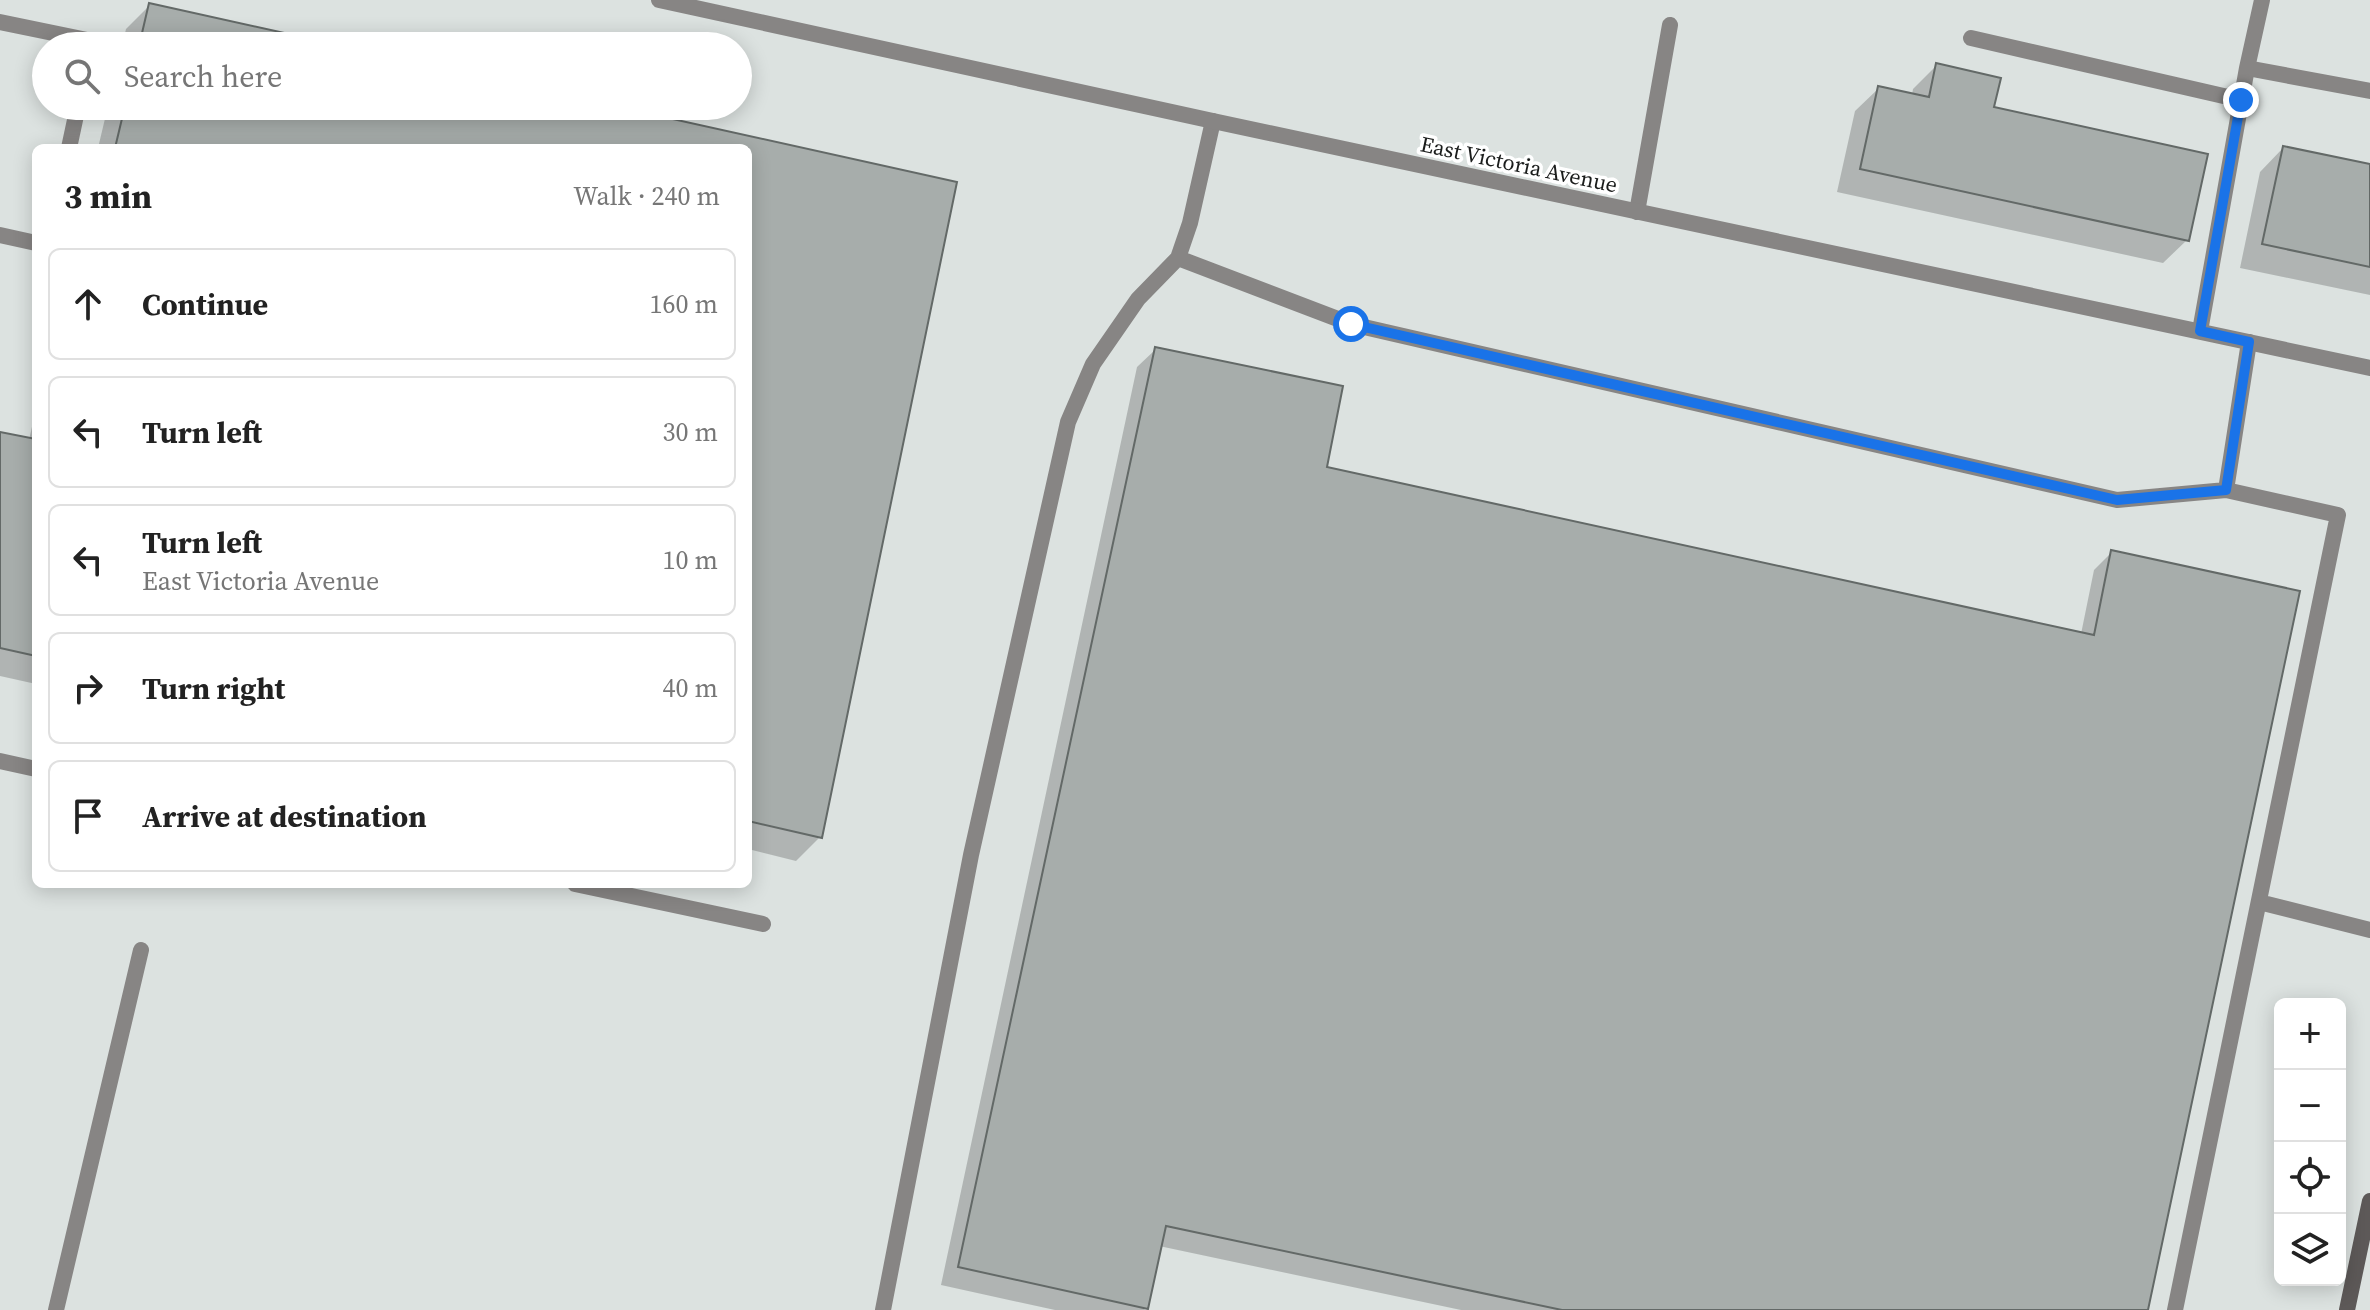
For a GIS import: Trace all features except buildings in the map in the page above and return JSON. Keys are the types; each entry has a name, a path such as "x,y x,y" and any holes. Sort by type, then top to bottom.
{"main road":[{"path":"2347,1310 2370,1201"}],"street":[{"name":"East Victoria Avenue","path":"659,0 2370,368"},
{"path":"2200,331 2262,0"},
{"path":"0,22 48,32"},
{"path":"1637,212 1670,25"},
{"path":"1971,38 2241,100"},
{"path":"2247,68 2370,91"},
{"path":"70,144 75,120"},
{"path":"883,1310 971,855 1068,422 1093,364 1138,299 1178,258 1190,223 1213,121"},
{"path":"0,235 32,242"},
{"path":"1178,258 1351,324 2117,500 2226,490 2338,515 2175,1310"},
{"path":"2226,490 2249,342"},
{"path":"0,761 32,768"},
{"path":"594,888 763,924"},
{"path":"2259,902 2370,930"},
{"path":"56,1310 141,950"}],"route":[{"path":"1351,324 2117,500 2226,490 2249,342 2200,331 2241,100"}]}
